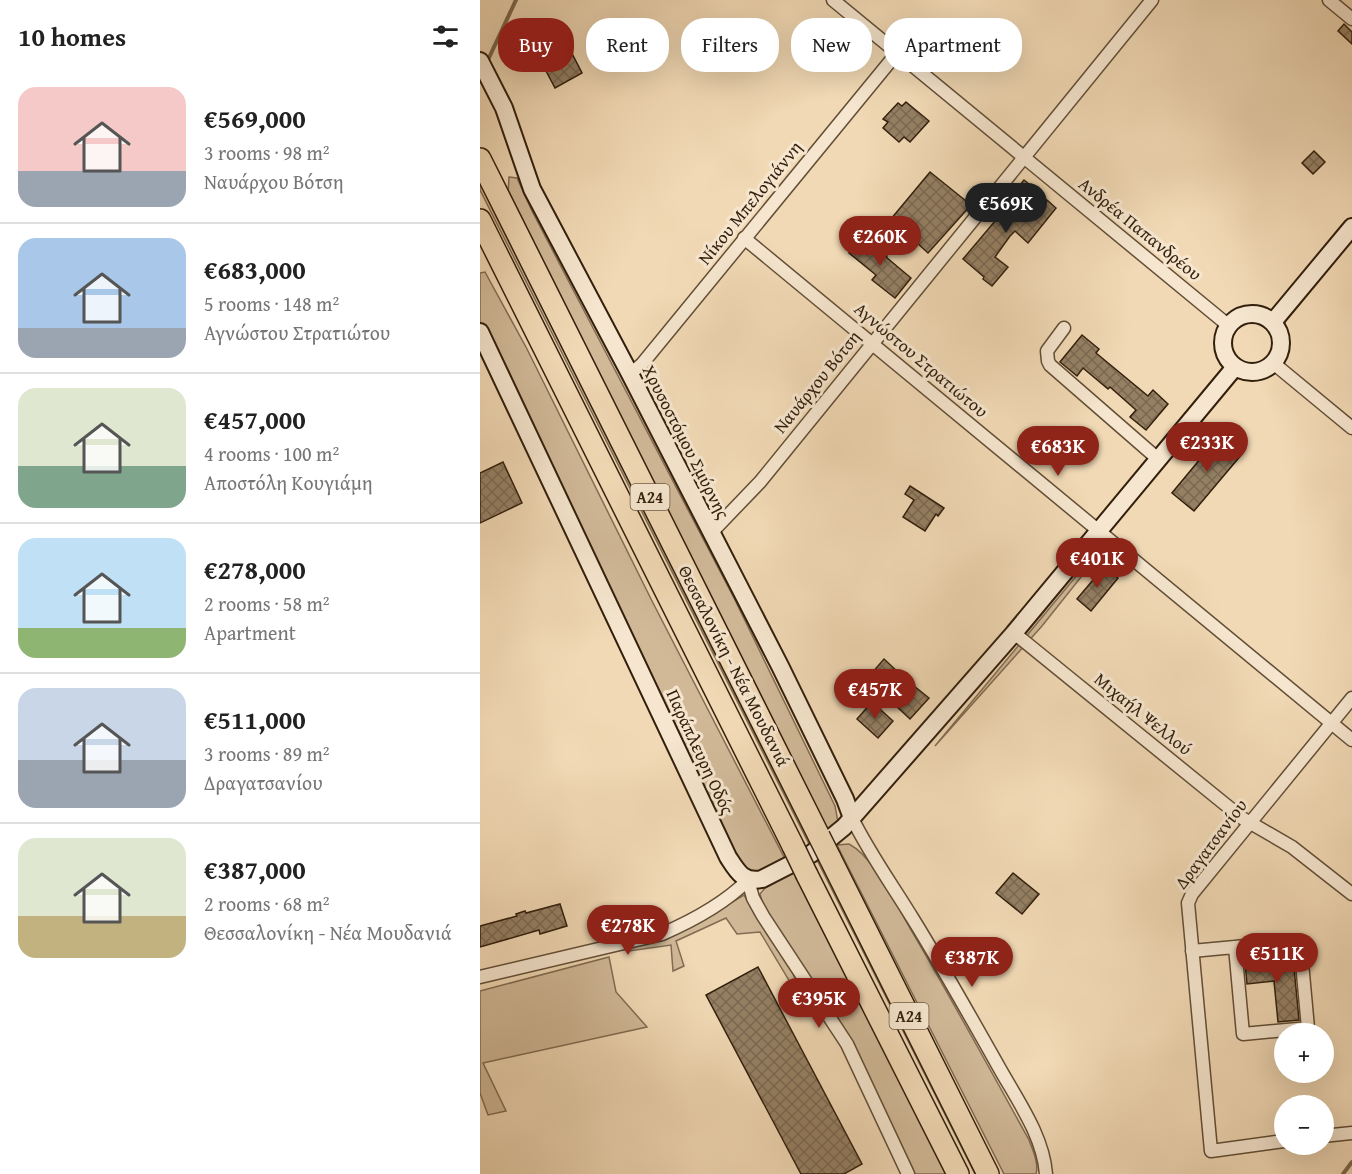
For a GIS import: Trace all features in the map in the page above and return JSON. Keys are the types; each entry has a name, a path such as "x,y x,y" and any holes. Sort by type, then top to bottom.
{"highway":[{"name":"Θεσσαλονίκη - Νέα Μουδανιά","path":"480,159 988,1174"},
{"name":"Θεσσαλονίκη - Νέα Μουδανιά","path":"480,220 958,1174"}],"street":[{"name":"Ανδρέα Παπανδρέου","path":"833,0 884,42"},
{"name":"Ναυάρχου Βότση","path":"711,533 760,482 1152,0"},
{"path":"1329,0 1352,19"},
{"name":"Χρυσοστόμου Σμύρνης","path":"481,62 511,127 532,189 780,666 845,799 852,818"},
{"name":"Νίκου Μπελογιάννη","path":"630,374 642,363 884,69"},
{"name":"Ανδρέα Παπανδρέου","path":"920,72 1229,326"},
{"path":"1273,322 1352,227"},
{"name":"Αγνώστου Στρατιώτου","path":"744,238 1352,740"},
{"path":"1254,314 1267,317 1273,322 1278,327 1281,338 1279,351 1272,362 1257,371 1246,371 1235,367 1224,351 1224,337 1229,326 1244,316 1254,314"},
{"path":"1064,328 1047,351 1050,365 1158,459"},
{"name":"Παράπλευρη Οδός","path":"480,332 725,850 740,876 748,880 753,898 763,916 847,1044 908,1174"},
{"path":"1272,362 1352,428"},
{"path":"480,977 662,933 735,894 748,880 762,879 811,854 844,827 1014,633 1235,367"},
{"name":"Μιχαήλ Ψελλού","path":"1014,633 1249,823 1292,847 1352,894"},
{"name":"Δραγατσανίου","path":"1274,1143 1211,1151 1188,908 1190,897 1352,698"},
{"path":"845,799 871,797"},
{"path":"852,818 862,839 954,986 1025,1114 1041,1148 1046,1174"},
{"path":"1192,951 1235,947 1300,941 1308,1028 1243,1034 1235,947"},
{"path":"1334,1135 1352,1133"}],"shaded area":[{"path":"480,175 982,1174 975,1174 480,190"},
{"path":"509,177 517,178 532,211 734,598 835,806 838,822 830,836 508,195"},
{"path":"485,272 527,349 652,601 786,861 774,867 759,872 742,866 634,651 480,324 480,273"},
{"path":"1102,545 1105,547 1042,626 935,746"},
{"path":"849,844 867,859 883,882 940,981 1029,1140 1036,1161 1036,1174 1004,1174 837,845"},
{"path":"794,872 946,1174 913,1174 762,902 760,894 765,888"},
{"path":"744,895 791,970 812,1012 807,1016 760,932 737,934 726,918 676,941 684,966 673,971 671,945 629,951 629,946 692,926"},
{"path":"609,957 616,992 647,1027 483,1063 506,1111 488,1115 480,1093 480,991"}],"building":[{"path":"1344,24 1352,32 1352,44 1338,31"},
{"path":"574,57 582,73 555,88 547,72 574,72"},
{"path":"906,102 929,121 910,142 904,137 899,142 883,128 888,122 883,119 898,103 902,106"},
{"path":"1314,151 1325,162 1313,174 1302,163"},
{"path":"930,172 971,205 928,253 891,219"},
{"path":"1024,180 1034,188 1018,208 1031,219 1047,200 1056,208 1028,243 1015,231 1010,236 995,257 1008,267 992,286 963,259 1012,201 1009,198"},
{"path":"863,235 911,278 895,298 872,280 876,275 849,253"},
{"path":"1082,335 1099,349 1096,353 1148,396 1153,390 1168,404 1146,430 1130,417 1136,410 1110,387 1108,389 1083,368 1077,376 1060,362"},
{"path":"1220,435 1242,454 1194,511 1172,493"},
{"path":"503,462 522,503 480,523 480,473"},
{"path":"910,486 944,508 938,516 936,514 925,531 903,517 914,500 905,494"},
{"path":"1104,567 1118,578 1091,611 1077,599"},
{"path":"884,659 900,674 882,694 866,680"},
{"path":"914,686 929,698 910,719 896,706"},
{"path":"872,702 893,721 878,738 857,719"},
{"path":"1013,873 1039,894 1022,914 996,893"},
{"path":"560,904 567,926 540,934 539,930 480,947 480,926 517,916 516,914 525,911 526,913"},
{"path":"1293,957 1299,1020 1278,1022 1274,981 1247,984 1245,962"},
{"path":"758,967 862,1164 844,1174 801,1174 706,995"}],"waterway":[{"path":"487,62 516,0"},
{"path":"1343,1174 1352,1162"}]}
